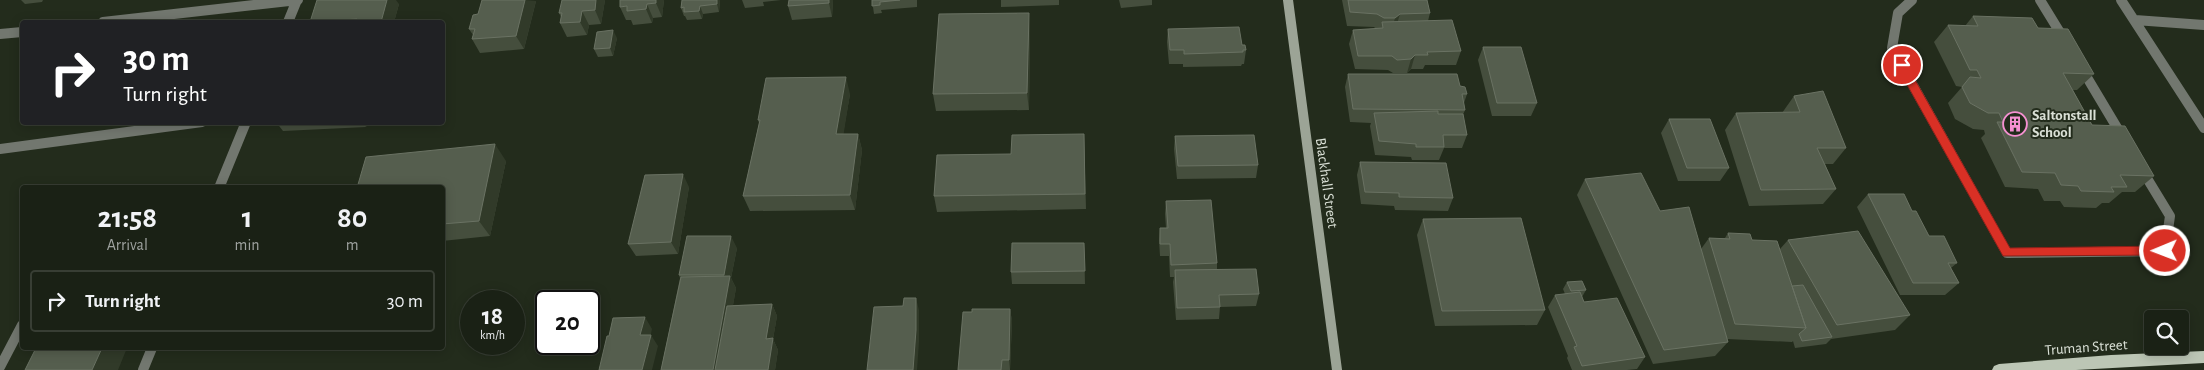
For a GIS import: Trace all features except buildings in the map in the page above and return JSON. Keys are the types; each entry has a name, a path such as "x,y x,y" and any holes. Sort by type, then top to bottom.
{"main road":[{"name":"Truman Street","path":"1999,370 2111,361 2204,357"}],"street":[{"path":"121,20 298,0"},
{"path":"289,20 298,0"},
{"name":"Blackhall Street","path":"1288,0 1337,370"},
{"path":"1912,0 1898,13 1892,48 2007,253 2165,251 2170,216 2040,0"},
{"path":"2121,0 2204,128"},
{"path":"2135,20 2204,25"},
{"path":"0,34 20,32"},
{"path":"0,149 180,125"},
{"path":"220,185 245,125"},
{"path":"0,367 20,329"},
{"path":"143,370 151,350"}],"place":[{"name":"Saltonstall School","path":"2015,124"}],"route":[{"path":"1902,65 2007,253 2165,251"}]}
